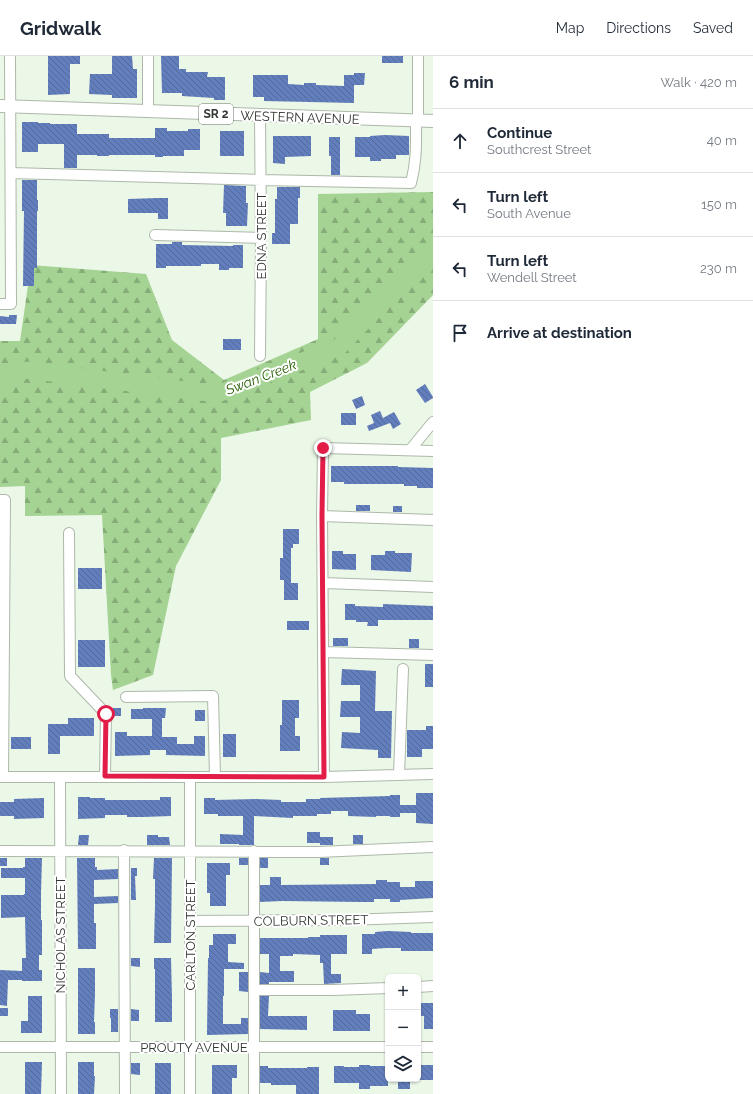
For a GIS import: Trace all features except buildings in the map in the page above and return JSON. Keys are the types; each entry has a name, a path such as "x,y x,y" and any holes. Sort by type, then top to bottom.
{"main road":[{"name":"WESTERN AVENUE","path":"5,106 433,121"}],"street":[{"path":"0,304 11,304 10,176 5,106 10,56"},
{"path":"148,56 148,111"},
{"path":"0,178 10,176 411,182 416,158 418,56"},
{"name":"EDNA STREET","path":"260,116 260,356"},
{"path":"156,235 261,238"},
{"path":"410,450 433,422"},
{"path":"324,777 324,583 322,516 323,448 433,451"},
{"path":"3,500 1,777 324,777 433,774"},
{"path":"322,516 433,520"},
{"path":"69,533 70,676 106,714 105,776"},
{"path":"324,583 433,587"},
{"path":"324,652 433,655"},
{"path":"399,775 403,669"},
{"path":"126,697 213,696 215,777"},
{"name":"NICHOLAS STREET","path":"60,777 61,1094"},
{"name":"CARLTON STREET","path":"190,777 190,1094"},
{"path":"0,851 124,850 318,852 433,848"},
{"path":"124,850 125,1094"},
{"path":"254,851 254,1094"},
{"name":"COLBURN STREET","path":"190,921 346,920 433,917"},
{"path":"421,987 433,986"},
{"path":"254,990 385,988"},
{"name":"PROUTY AVENUE","path":"0,1047 385,1047"},
{"path":"421,1047 433,1047"}],"green space":[{"path":"433,192 433,295 367,363 310,392 311,420 221,438 221,480 176,566 153,675 113,690 102,515 25,516 25,486 0,487 0,341 20,341 31,265 146,274 172,340 224,380 318,339 318,194"}],"waterway":[{"name":"Swan Creek","path":"0,376 28,370 217,394 339,347 433,250"}],"route":[{"path":"106,714 105,776 324,777 324,583 322,516 323,448"}]}
